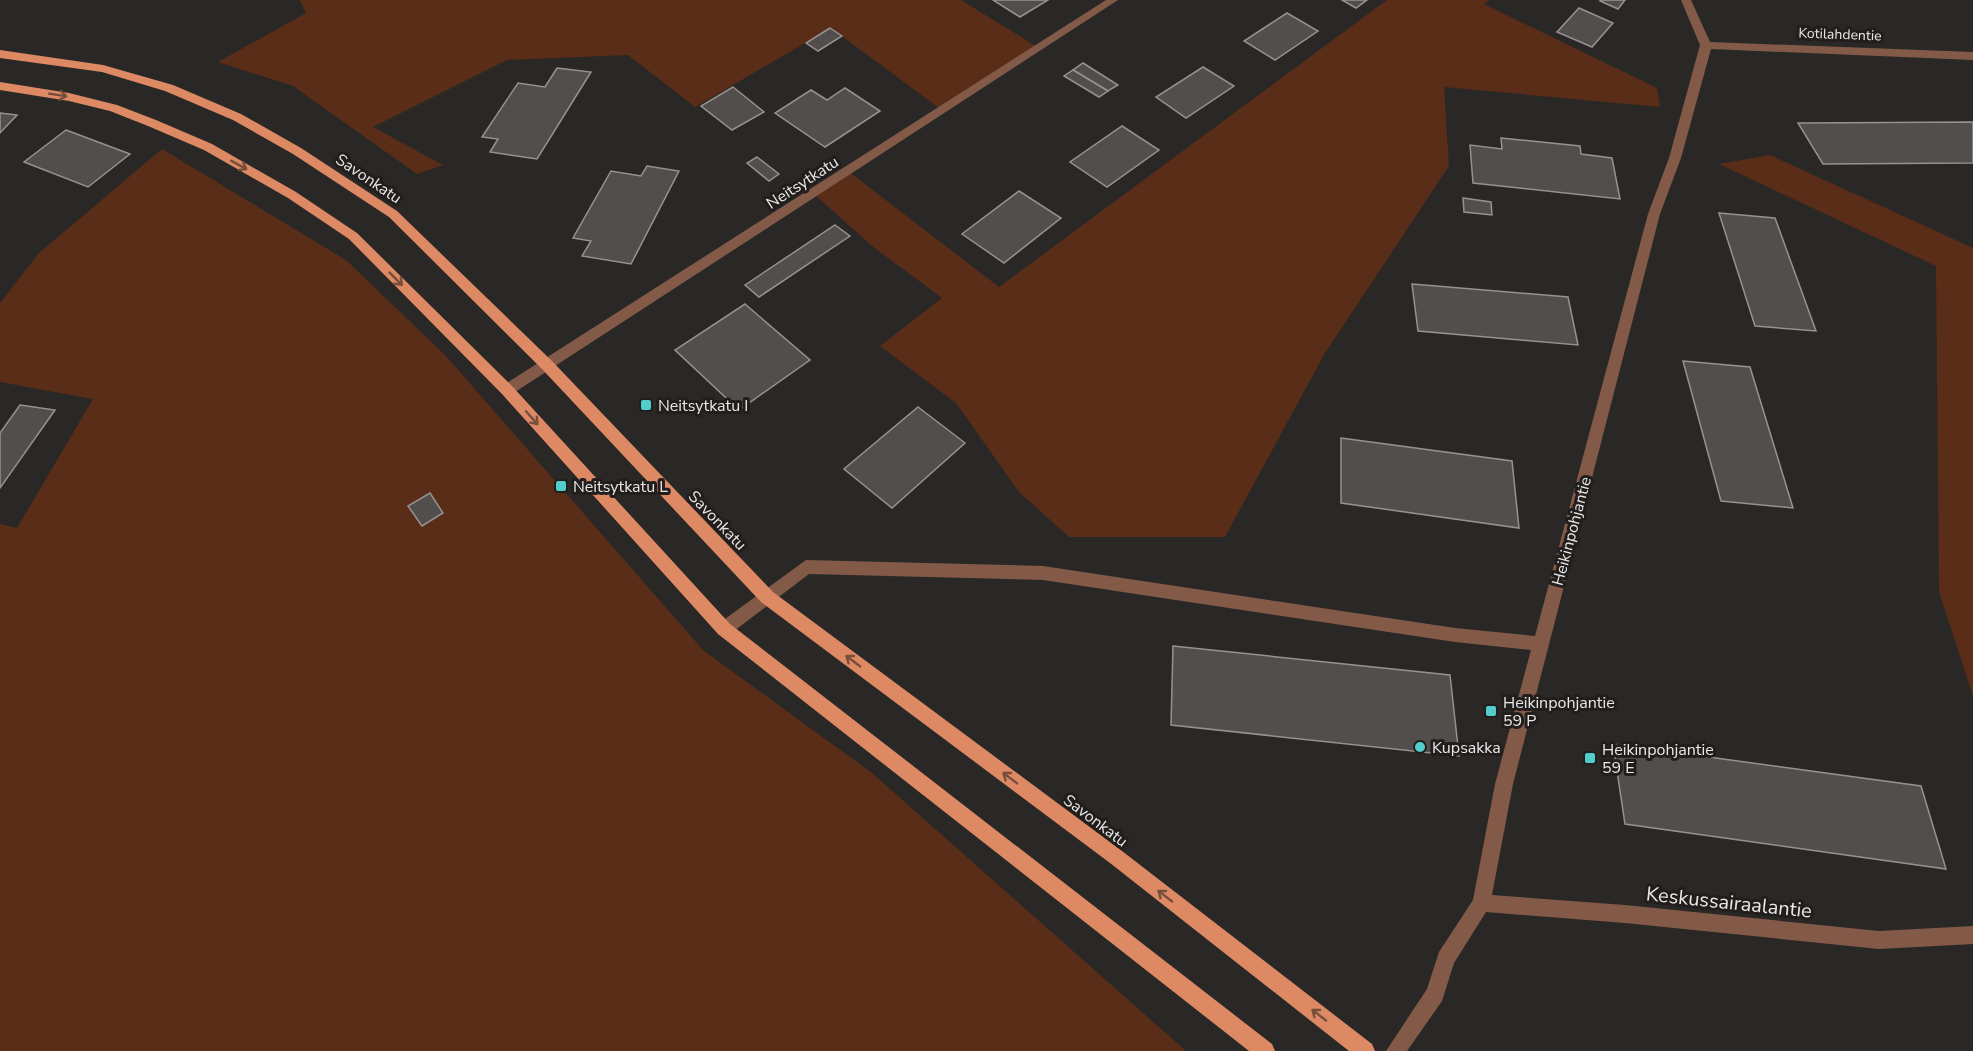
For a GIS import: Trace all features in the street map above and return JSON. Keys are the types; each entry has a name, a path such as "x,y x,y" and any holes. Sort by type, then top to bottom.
{"main road":[{"name":"Savonkatu","path":"0,54 103,69 169,88 237,117 297,151 393,214 547,365 767,597 1116,857 1365,1051"},
{"path":"0,86 69,97 123,112 208,147 292,195 353,236 507,390 724,630 1265,1051"}],"street":[{"name":"Neitsytkatu","path":"507,390 1113,0"},
{"path":"1686,0 1706,45"},
{"name":"Kotilahdentie","path":"1706,45 1973,56"},
{"name":"Heikinpohjantie","path":"1396,1051 1435,994 1446,960 1481,903 1504,784 1540,644 1654,214 1678,148 1706,45"},
{"path":"724,630 806,567 1043,573 1455,635 1540,644"},
{"name":"Keskussairaalantie","path":"1481,903 1625,914 1879,940 1973,935"}],"shaded area":[{"path":"300,0 961,0 1039,48 943,111 831,28 695,107 628,55 507,60 373,127 443,165 417,174 293,86 218,62 306,13"},
{"path":"1387,0 1489,0 1484,4 1657,88 1660,107 1444,87 1449,166 1325,353 1225,537 1069,537 1019,492 956,403 880,346 942,298 872,246 814,194 848,171 999,287"},
{"path":"162,149 346,260 446,356 703,650 872,773 1186,1051 0,1051 0,524 17,528 93,399 0,382 0,303 39,253"},
{"path":"1770,155 1973,248 1973,696 1939,592 1936,266 1719,164"}],"building":[{"path":"993,0 1048,0 1020,17"},
{"path":"1342,0 1367,0 1356,8"},
{"path":"1625,0 1618,9 1600,1"},
{"path":"1579,8 1613,23 1592,47 1557,32"},
{"path":"1287,13 1318,31 1275,60 1244,41"},
{"path":"830,28 842,36 818,51 806,43"},
{"path":"1083,63 1118,85 1108,91 1073,70"},
{"path":"1203,67 1234,86 1186,118 1156,97"},
{"path":"557,68 591,72 537,159 490,152 498,139 482,137 518,83 545,87"},
{"path":"1073,70 1108,91 1099,97 1064,76"},
{"path":"733,87 764,112 732,130 701,106"},
{"path":"845,88 880,111 825,147 775,113 811,90 827,100"},
{"path":"0,113 17,115 0,133"},
{"path":"1973,122 1973,163 1823,164 1798,123"},
{"path":"1122,126 1159,150 1107,187 1070,162"},
{"path":"66,130 130,154 88,187 24,162"},
{"path":"1501,138 1580,146 1581,154 1612,158 1620,199 1473,183 1470,145 1502,149"},
{"path":"757,157 779,174 769,181 747,163"},
{"path":"647,166 679,171 631,264 582,256 591,241 573,238 611,171 641,176"},
{"path":"1019,191 1061,218 1004,263 962,234"},
{"path":"1463,198 1491,202 1492,215 1464,212"},
{"path":"1719,213 1775,218 1816,331 1755,326"},
{"path":"835,225 850,236 759,297 745,285"},
{"path":"1412,284 1568,297 1578,345 1418,331"},
{"path":"745,304 810,360 739,410 675,350"},
{"path":"1683,361 1750,367 1793,508 1721,501"},
{"path":"20,405 55,410 0,488 0,433"},
{"path":"918,407 965,443 892,508 844,469"},
{"path":"1341,438 1512,461 1519,528 1341,503"},
{"path":"430,493 443,513 422,526 408,506"},
{"path":"1173,646 1450,675 1459,756 1171,725"},
{"path":"1613,744 1921,786 1946,869 1625,824"}],"place":[{"name":"Neitsytkatu I","path":"646,405"},
{"name":"Neitsytkatu L","path":"561,486"},
{"name":"Heikinpohjantie 59 P","path":"1491,711"},
{"name":"Kupsakka","path":"1420,747"},
{"name":"Heikinpohjantie 59 E","path":"1590,758"}]}
